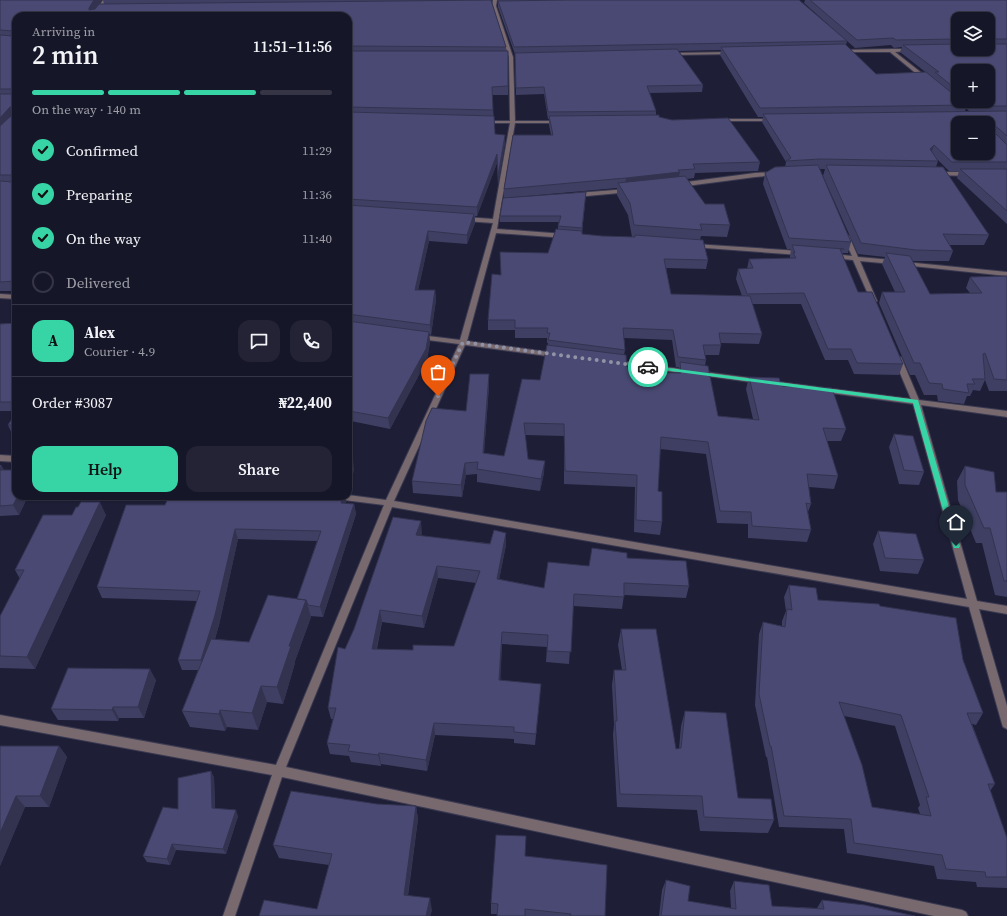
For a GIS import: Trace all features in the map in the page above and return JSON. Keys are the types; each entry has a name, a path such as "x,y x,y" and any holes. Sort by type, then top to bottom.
{"street":[{"path":"97,12 105,0"},
{"path":"229,916 279,771 389,503 463,342 496,221 503,201 513,122 511,57 494,4"},
{"path":"99,9 106,9"},
{"path":"847,46 853,50"},
{"path":"891,50 932,84"},
{"path":"837,51 914,50"},
{"path":"662,54 734,53"},
{"path":"711,120 782,120"},
{"path":"481,122 568,122"},
{"path":"671,186 755,175 779,174"},
{"path":"928,174 976,174"},
{"path":"570,196 633,190"},
{"path":"457,219 496,221"},
{"path":"843,229 876,308"},
{"path":"494,231 572,237"},
{"path":"690,245 808,254"},
{"path":"824,255 855,257 938,268 1007,274"},
{"path":"0,296 12,297"},
{"path":"409,335 564,356"},
{"path":"895,351 916,401 1007,724"},
{"path":"611,362 1007,414"},
{"path":"0,458 12,459"},
{"path":"352,498 389,503 1007,610"},
{"path":"0,720 279,771 962,916"}],"building":[{"path":"0,0 94,0 89,10 95,9 99,4 491,0 506,47 352,46 352,12 12,12 12,31 0,30"},
{"path":"799,0 847,41 514,47 498,1"},
{"path":"810,0 1007,0 1007,39 995,39 995,12 951,12 951,39 896,40 893,38 857,40"},
{"path":"0,35 12,36 12,89 0,89"},
{"path":"845,44 876,74 926,72 951,92 951,105 760,108 721,47"},
{"path":"951,44 951,56 995,56 995,44 1007,44 1007,106 995,106 995,64 951,64 951,85 935,72 939,72 903,45"},
{"path":"677,49 703,85 647,86 656,111 548,112 544,87 516,88 515,53"},
{"path":"352,51 508,51 508,86 492,87 493,110 352,107"},
{"path":"0,94 12,94 12,107 10,107 0,118"},
{"path":"1007,111 1007,136 995,126 995,116 951,116 951,160 995,160 995,133 1007,145 1007,162 952,162 934,145 930,149 938,161 820,159 786,161 791,158 763,114"},
{"path":"352,112 494,116 495,134 505,135 498,176 497,154 477,207 352,199"},
{"path":"12,115 12,175 0,175 0,126"},
{"path":"659,115 659,117 672,120 728,118 760,162 693,164 695,169 678,170 680,172 504,189 513,135 553,135 549,116"},
{"path":"818,165 851,242 789,238 765,173 775,167"},
{"path":"826,165 943,167 989,235 943,234 953,251 916,250 861,243"},
{"path":"960,169 1007,169 1007,211"},
{"path":"685,176 705,204 724,204 730,225 700,224 702,230 634,225 630,203 618,183"},
{"path":"0,181 12,182 12,281 0,282"},
{"path":"586,192 582,228 558,226 561,216 500,216 503,198"},
{"path":"352,205 474,214 467,235 428,231 415,290 435,290 430,325 352,315"},
{"path":"556,229 582,231 582,234 602,236 635,237 635,235 703,240 708,260 664,259 671,294 750,296 762,334 719,333 721,345 703,345 706,360 678,357 673,330 623,328 625,350 548,340 550,333 547,333 548,328 515,328 515,320 488,320 492,274 501,275 500,252 548,253"},
{"path":"792,245 844,249 840,249 858,292 872,292 903,364 857,363 851,349 828,349 804,293 747,294 738,269 753,268 749,259 796,258 793,253 795,253"},
{"path":"886,253 910,256 930,294 982,293 970,277 1007,276 1007,380 994,379 985,353 983,354 985,379 972,379 975,384 967,384 969,393 943,389 942,384 929,383 920,363 914,363 882,292 905,292"},
{"path":"352,322 429,332 426,349 388,418 352,412"},
{"path":"12,323 12,402 0,402 0,324"},
{"path":"547,345 626,355 627,367 636,367 636,372 681,373 680,362 708,366 718,416 759,420 749,377 779,378 782,386 832,388 846,429 823,428 838,476 807,474 811,504 806,503 811,530 752,526 751,512 720,511 708,442 661,437 658,491 662,492 662,522 636,520 637,475 565,471 564,424 524,423 528,459 545,461 541,479 477,469 478,462 465,463 461,485 412,481 426,421 432,408 466,411 470,374 489,374 483,453 504,456 522,379 540,380"},
{"path":"12,418 12,425 8,425"},
{"path":"894,434 913,436 924,472 904,470"},
{"path":"965,466 994,472 996,492 1007,492 1007,581 1004,581 990,528 984,528 965,485"},
{"path":"0,470 12,470 12,500 16,500 13,505 0,506"},
{"path":"167,500 342,500 341,503 354,504 320,607 308,605 306,600 297,599 321,531 235,529 215,615 201,660 178,660 200,591 97,587 126,505 165,505"},
{"path":"81,502 100,502 27,657 0,656 0,616 24,570 15,570 43,515 72,515 76,507 78,507"},
{"path":"393,517 421,521 416,535 490,544 494,530 506,533 497,579 544,588 548,562 589,566 592,548 627,553 627,558 686,561 689,586 624,583 624,597 574,594 571,652 547,651 548,635 502,632 499,680 541,684 536,734 514,732 514,727 434,723 426,760 379,753 378,755 348,751 350,745 327,743 336,708 328,708 338,647 345,649 354,629","holes":["437,566 480,571 454,646 413,645 413,650 372,649 380,610 422,616"]},
{"path":"878,531 916,534 924,560 885,558"},
{"path":"789,585 816,588 818,600 879,604 880,606 956,618 963,660 983,713 967,713 995,784 988,784 1007,838 1007,877 986,877 985,872 946,869 942,855 854,843 851,819 784,816 771,746 759,694 763,622 785,627 787,609 792,610","holes":["839,702 901,715 929,797 926,797 931,816 872,807 862,765"]},
{"path":"268,595 306,600 289,646 291,646 277,687 261,686 252,713 220,710 219,714 182,711 211,639 249,642"},
{"path":"621,629 656,629 676,749 681,748 685,711 726,713 738,798 771,799 774,820 704,817 702,796 620,794 615,721 617,721 614,670 626,670"},
{"path":"68,668 150,669 138,707 113,707 112,710 51,709"},
{"path":"0,746 59,746 40,796 16,796 0,833"},
{"path":"211,771 212,808 236,810 223,849 172,844 167,859 143,856 163,807 178,809 178,778"},
{"path":"291,791 377,804 416,806 404,895 430,898 426,916 259,916 264,900 317,909 332,854 273,845"},
{"path":"496,835 526,836 525,856 607,865 605,916 570,916 571,914 525,909 525,916 497,916 498,904 491,903"},
{"path":"666,880 690,886 688,901 736,909 734,881 769,885 772,906 824,909 822,900 865,905 915,916 661,916"}],"way so far":[{"path":"438,396 463,342 648,367"}],"route":[{"path":"648,367 916,401 956,546"}]}
